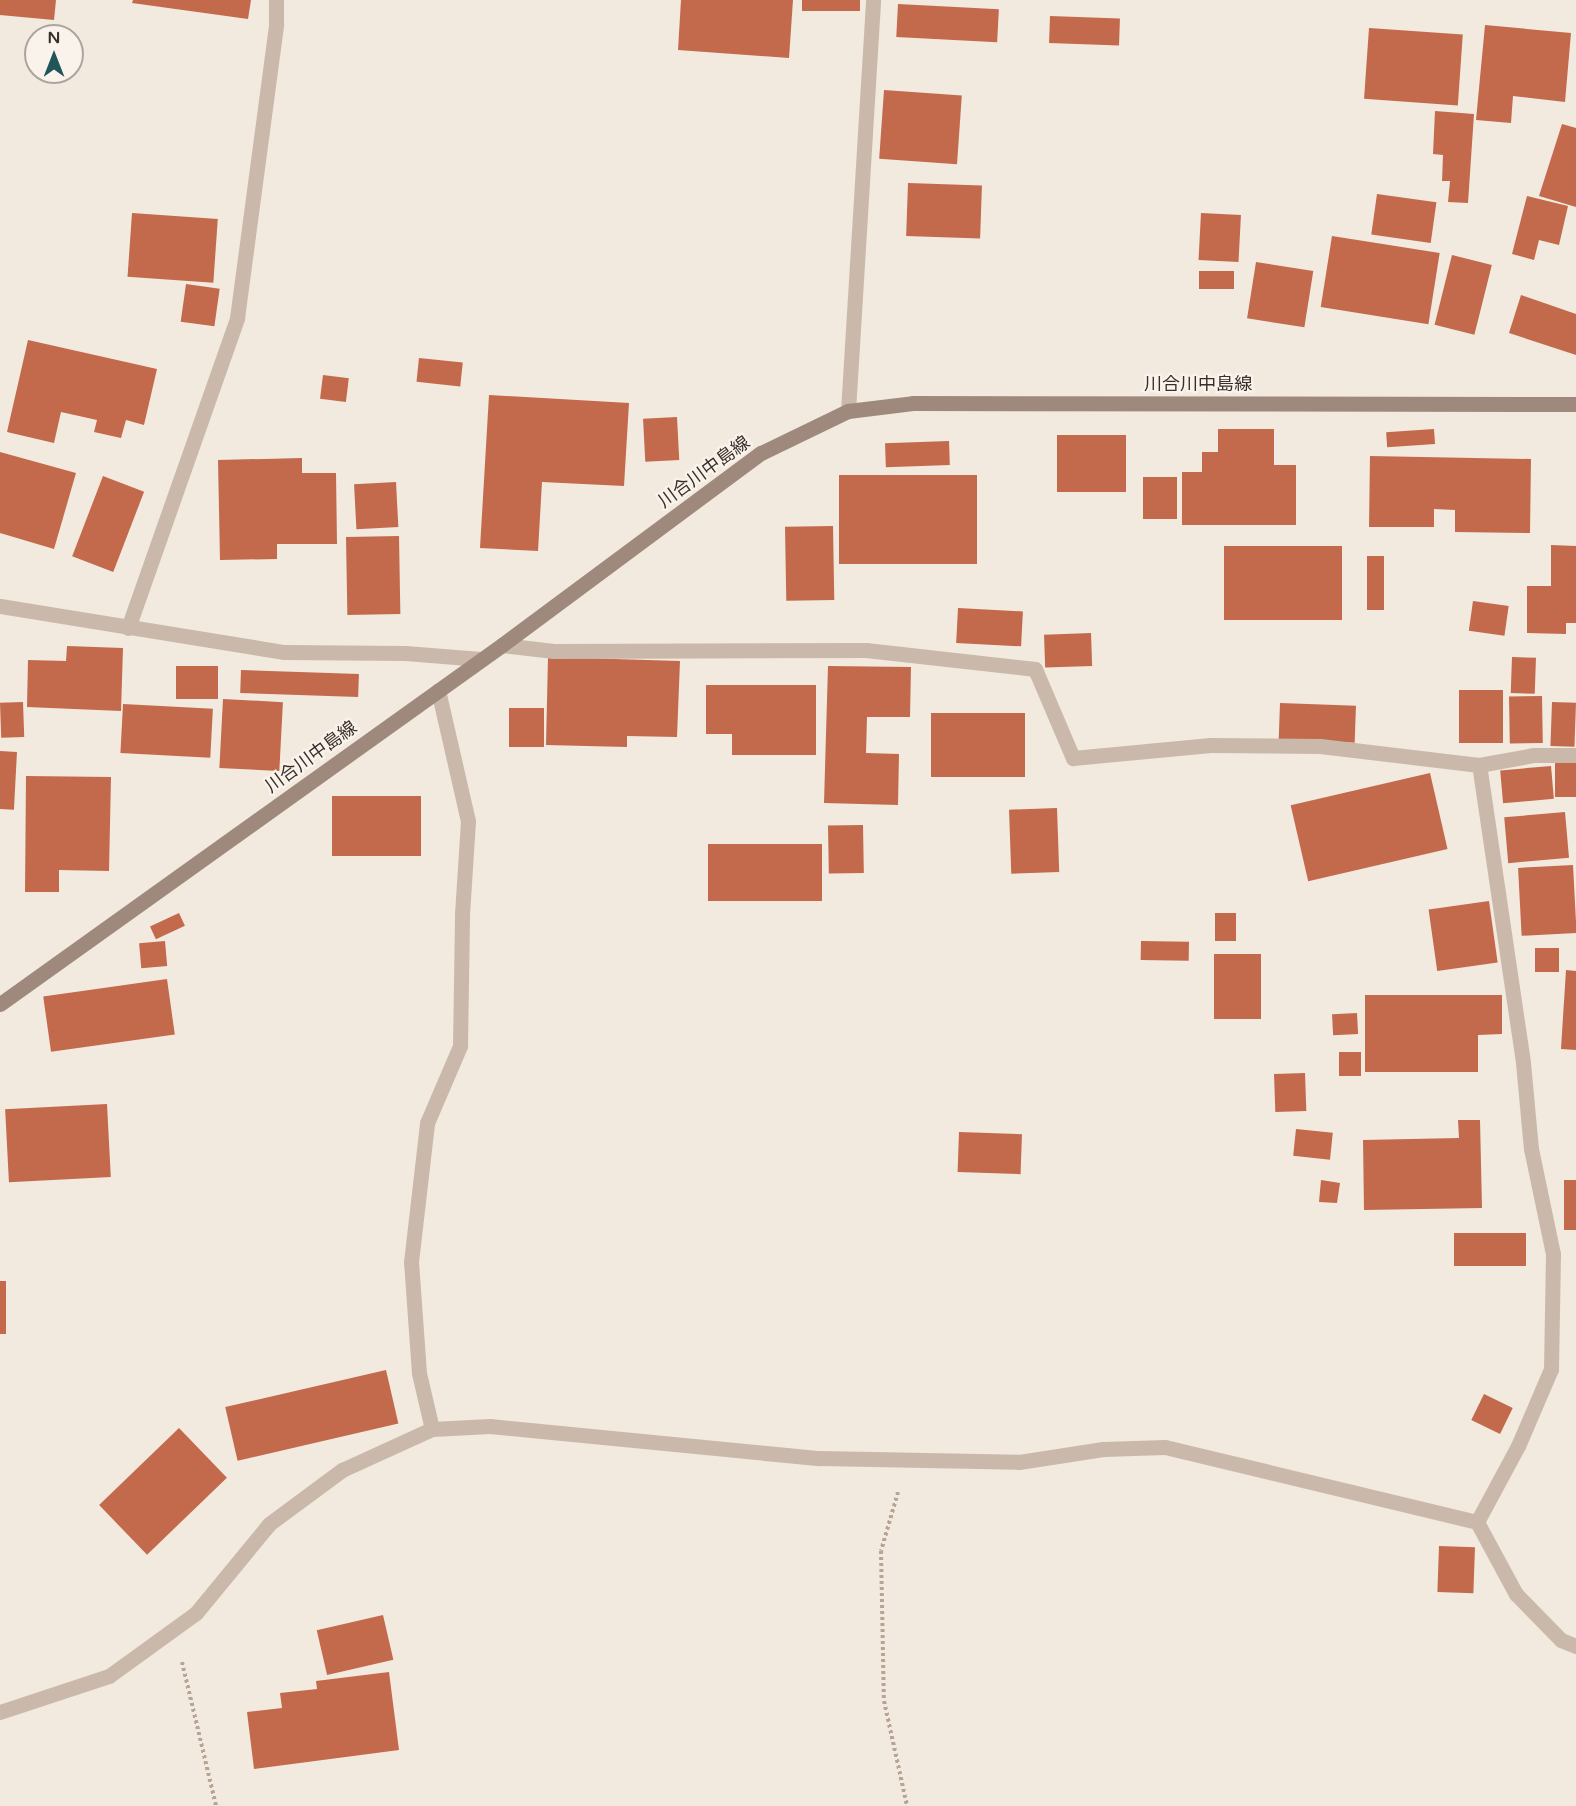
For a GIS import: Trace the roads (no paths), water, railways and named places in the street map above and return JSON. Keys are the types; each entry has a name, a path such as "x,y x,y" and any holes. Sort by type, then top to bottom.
{"main road":[{"name":"川合川中島線","path":"0,1004 502,645 761,453 848,411 913,403 1576,404"}],"street":[{"path":"128,628 237,318 276,25 276,0"},
{"path":"848,411 873,0"},
{"path":"0,606 284,652 405,653 482,659"},
{"path":"502,645 554,651 866,650 1035,669 1072,758 1210,745 1320,746 1479,765 1534,755 1576,755"},
{"path":"432,1429 419,1373 411,1262 427,1124 460,1046 462,914 468,820 438,690"},
{"path":"1477,1522 1518,1446 1551,1369 1553,1254 1531,1149 1511,973 1479,765"},
{"path":"0,1712 109,1676 196,1613 268,1524 342,1470 432,1429 490,1426 819,1458 1019,1462 1103,1449 1165,1447 1477,1522 1516,1594 1561,1640 1576,1646"}]}
